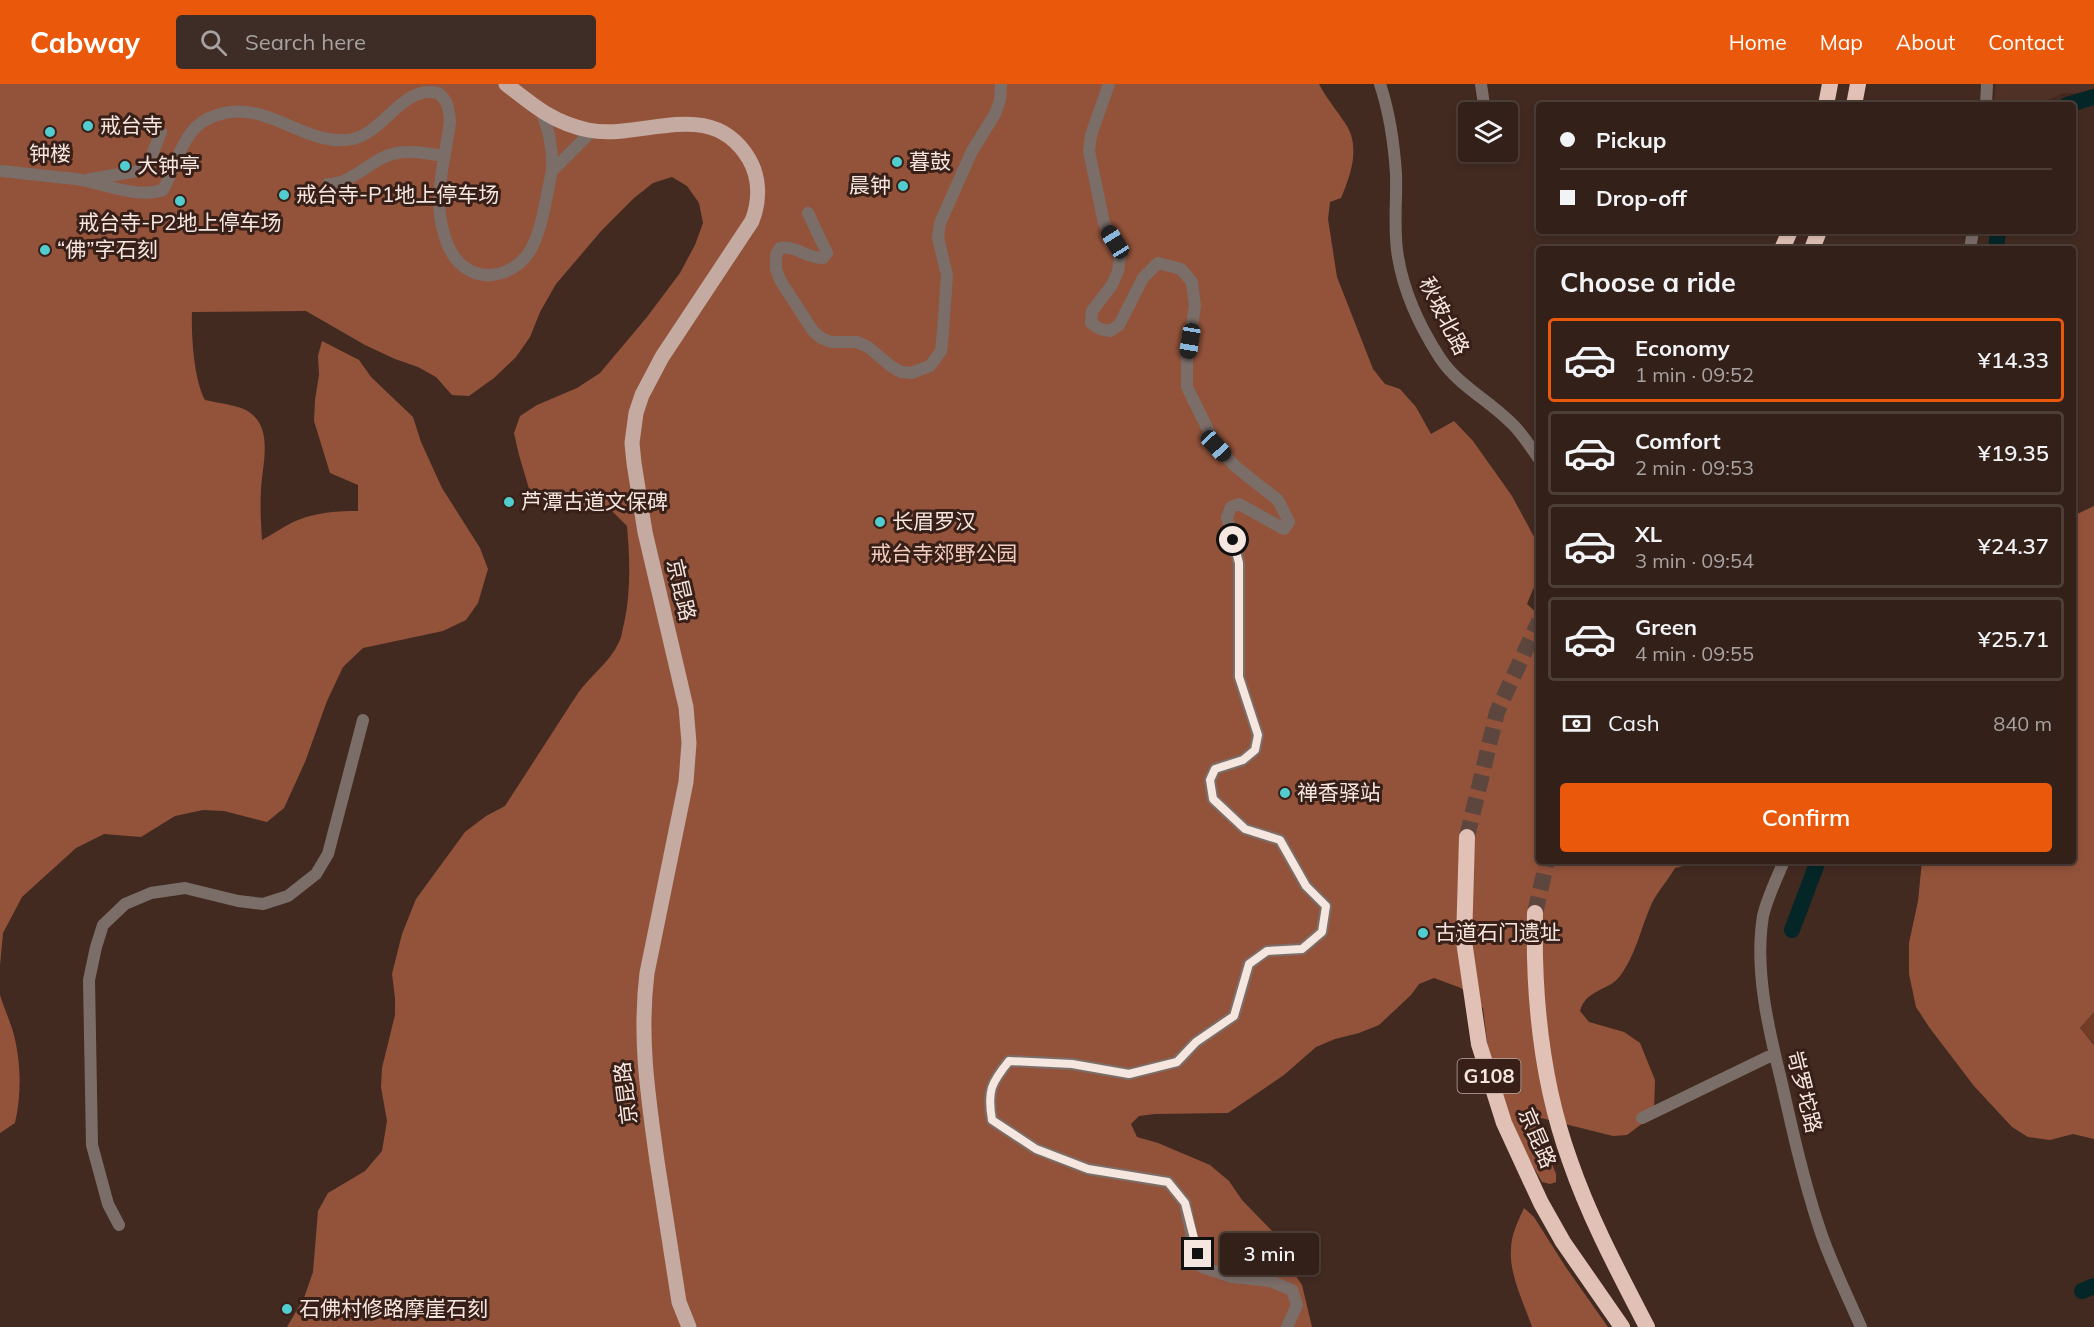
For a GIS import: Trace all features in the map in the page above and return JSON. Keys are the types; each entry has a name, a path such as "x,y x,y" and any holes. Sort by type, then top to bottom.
{"highway":[{"path":"1827,102 1830,84"},
{"path":"1855,102 1858,84"},
{"name":"京昆路","path":"1467,837 1464,941 1479,1044 1504,1122 1541,1203 1563,1242 1622,1327"},
{"name":"京昆路","path":"1535,913 1538,1020 1550,1093 1570,1163 1601,1237 1647,1327"}],"main road":[{"name":"京昆路","path":"506,84 542,113 562,123 592,131 689,124 722,131 739,145 757,177 756,211 744,236 662,357 642,395 636,413 632,442 639,499 686,707 689,743 686,782 647,973 643,1044 647,1095 679,1302 689,1327"}],"street":[{"path":"808,213 827,253 824,258 810,257 787,247 780,248 776,255 776,262 780,280 813,331 821,338 831,342 857,342 868,347 892,368 901,372 911,373 930,366 941,351 944,332 947,275 938,238 940,223 972,151 995,114 1000,100 1001,84"},
{"path":"1109,84 1090,135 1089,151 1104,223 1115,242 1120,257 1118,271 1112,285 1092,311 1091,323 1100,329 1110,331 1119,325 1143,278 1158,263 1181,269 1192,282 1195,306 1187,358 1188,387 1216,446 1236,467 1278,500 1289,522 1284,529 1239,504 1231,507 1227,517 1239,563 1239,677 1258,735 1255,750 1243,760 1215,769 1210,780 1213,799 1245,829 1280,840 1306,886 1326,906 1322,932 1302,949 1267,951 1249,964 1234,1016 1196,1042 1177,1062 1129,1074 1072,1064 1009,1061 993,1080 989,1102 992,1120 1036,1149 1088,1169 1168,1182 1185,1203 1193,1242 1202,1266 1232,1277 1270,1281 1292,1290 1297,1305 1287,1327"},
{"name":"秋坡北路","path":"1380,84 1394,143 1396,237 1402,278 1408,295 1428,339 1452,374 1517,429 1536,455"},
{"path":"1481,84 1484,102"},
{"path":"1986,102 1987,84"},
{"path":"2,171 80,180 154,193 163,190 191,132 212,117 238,111 255,113 323,137 340,140 354,139 375,127 406,93 427,88 441,96 449,110 450,121 439,200 442,229 454,256 470,271 496,275 519,264 530,250 537,233 552,171 550,133 542,113"},
{"path":"552,171 592,131"},
{"path":"80,180 138,171 150,160 161,132"},
{"path":"328,184 339,184 397,153 445,156"},
{"path":"119,1225 108,1204 92,1145 89,980 103,925 125,904 151,893 185,888 238,901 263,904 288,896 316,874 328,854 363,720"},
{"name":"岢罗坨路","path":"1783,864 1763,916 1761,945 1762,979 1774,1054 1811,1202 1835,1271 1861,1327"},
{"path":"1642,1118 1774,1054"}],"shaded area":[{"path":"1996,84 2094,84 2094,90 2089,93 2064,93 2042,102 1994,102"},
{"path":"2094,1012 2094,1044 2080,1028"}],"green space":[{"name":"戒台寺郊野公园","path":"0,84 1319,84 1345,123 1353,141 1351,170 1341,198 1330,202 1328,219 1337,277 1373,369 1385,384 1400,389 1416,407 1431,434 1454,421 1473,441 1512,496 1536,540 1536,582 1527,604 1536,612 1536,864 1692,864 1675,868 1652,903 1626,968 1610,985 1587,998 1580,1011 1589,1022 1624,1032 1640,1043 1655,1080 1654,1110 1647,1120 1627,1135 1613,1136 1533,1116 1556,1174 1556,1182 1550,1184 1542,1182 1517,1139 1488,1050 1483,1008 1461,988 1434,978 1419,984 1411,995 1379,1025 1316,1047 1284,1075 1228,1113 1155,1114 1139,1116 1131,1124 1137,1137 1158,1143 1210,1165 1229,1181 1242,1200 1274,1233 1285,1260 1302,1285 1312,1327 287,1327 304,1298 313,1272 318,1211 328,1193 365,1171 382,1151 387,1121 381,1087 382,1068 395,1015 392,974 402,934 416,899 465,832 486,816 505,806 578,693 611,656 620,640 629,587 627,526 611,510 554,502 533,502 514,433 520,416 537,405 577,388 600,373 680,273 695,245 703,223 699,203 687,186 672,177 653,183 634,198 602,230 556,284 540,312 530,337 516,357 494,378 469,396 452,395 436,377 365,345 306,311 192,312 196,369 205,400 245,410 257,419 262,428 265,448 261,496 262,540 306,517 328,512 358,511 358,485 330,473 314,421 319,375 318,356 322,341 359,360 371,377 413,417 421,442 442,488 480,548 488,569 478,603 466,620 443,631 363,648 343,667 284,808 267,822 224,811 203,810 175,816 141,837 104,834 76,848 22,897 3,933 0,965"},
{"path":"2094,506 2094,1012 2080,1028 2094,1045 2094,1139 2073,1134 2050,1140 2028,1137 2012,1127 1974,1086 1929,1027 1916,1007 1909,974 1909,943 1918,901 1922,864 2076,864 2076,515"},
{"path":"0,995 15,1038 20,1083 15,1123 0,1133"},
{"path":"1524,1208 1534,1217 1608,1327 1532,1327 1518,1289 1511,1259 1512,1239"}],"waterway":[{"path":"2076,102 2094,97"},
{"path":"1996,246 1998,234"},
{"path":"1792,930 1817,864"},
{"path":"2082,1291 2094,1286"}],"tunnel":[{"path":"1467,837 1497,712 1536,628"},
{"path":"1535,913 1546,864"}],"place":[{"name":"戒台寺","path":"88,126"},
{"name":"钟楼","path":"50,132"},
{"name":"暮鼓","path":"897,162"},
{"name":"大钟亭","path":"125,166"},
{"name":"晨钟","path":"903,186"},
{"name":"戒台寺-P1地上停车场","path":"284,195"},
{"name":"戒台寺-P2地上停车场","path":"180,201"},
{"name":"“佛”字石刻","path":"45,250"},
{"name":"芦潭古道文保碑","path":"509,502"},
{"name":"长眉罗汉","path":"880,522"},
{"name":"禅香驿站","path":"1285,793"},
{"name":"古道石门遗址","path":"1423,933"},
{"name":"石佛村修路摩崖石刻","path":"287,1309"}],"route":[{"path":"1198,1254 1193,1242 1185,1203 1168,1182 1088,1169 1036,1149 992,1120 989,1102 993,1080 1009,1061 1072,1064 1129,1074 1177,1062 1196,1042 1234,1016 1249,964 1267,951 1302,949 1322,932 1326,906 1306,886 1280,840 1245,829 1213,799 1210,780 1215,769 1243,760 1255,750 1258,735 1239,677 1239,563 1233,540"}]}
